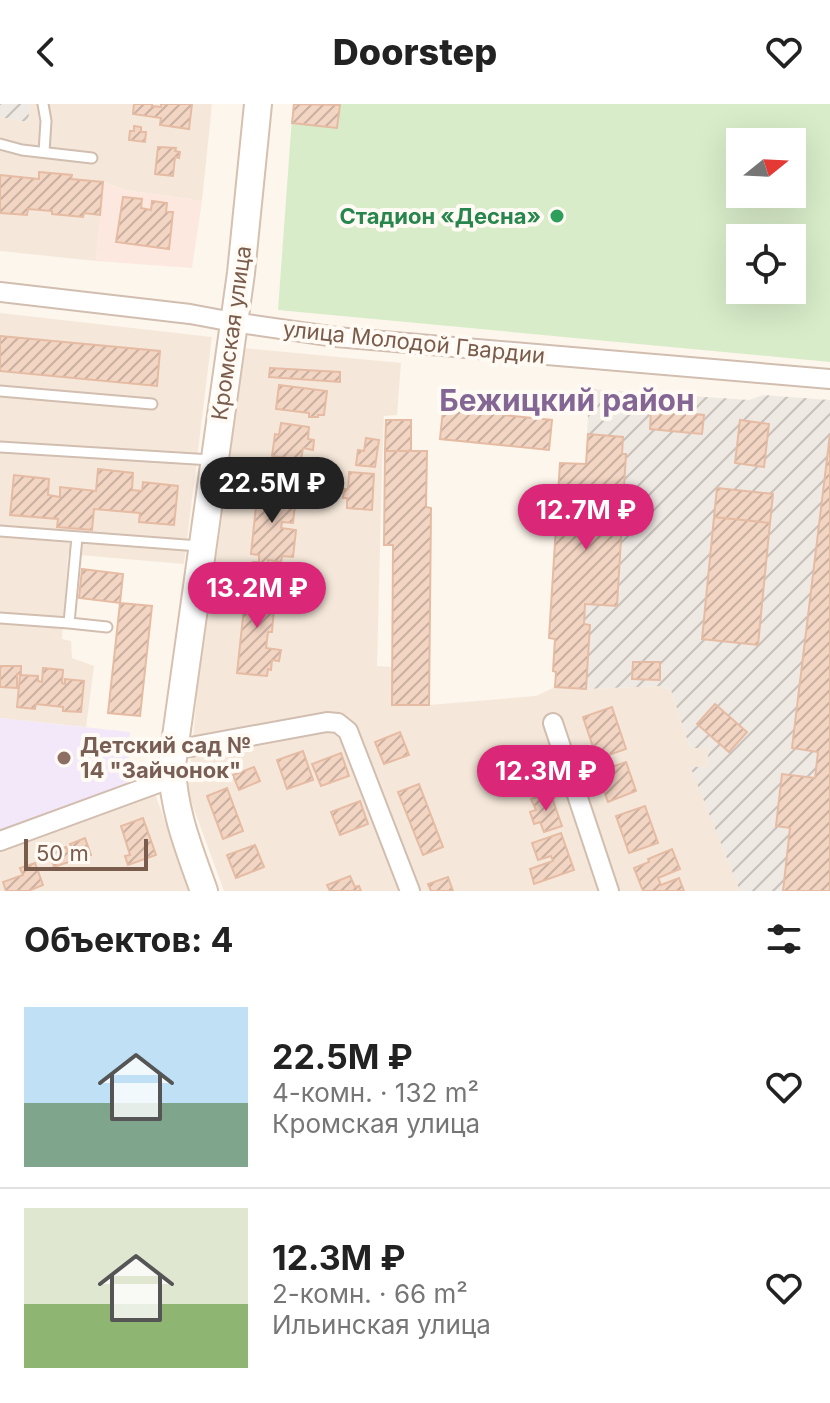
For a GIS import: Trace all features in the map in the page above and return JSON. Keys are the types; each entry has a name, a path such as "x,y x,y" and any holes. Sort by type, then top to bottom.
{"street":[{"name":"Кромская улица","path":"204,891 182,830 172,778 241,273 258,104"},
{"name":"улица Молодой Гвардии","path":"0,292 190,314 336,337 830,379"},
{"path":"174,750 327,722 338,723 348,731 410,891"},
{"path":"553,723 609,891"},
{"path":"0,841 172,778"}],"lane":[{"path":"43,104 46,121 44,152"},
{"path":"0,144 22,150 92,158"},
{"path":"0,391 152,404"},
{"path":"0,447 213,461"},
{"path":"0,531 203,547"},
{"path":"69,623 77,537"},
{"path":"0,618 107,627"}],"shaded area":[{"path":"0,104 30,104 28,122 0,117"},
{"path":"30,104 212,104 202,201 125,190 104,182 96,261 0,251 0,117 28,122"},
{"path":"103,182 125,190 202,201 192,268 96,261"},
{"path":"0,313 212,337 184,564 68,554 62,639 71,641 72,658 94,666 86,727 0,718"},
{"path":"243,348 401,363 397,415 384,416 382,470 377,666 392,667 392,704 429,705 536,696 555,687 659,686 671,690 690,747 709,747 707,768 691,767 740,891 224,891 188,793 197,694"},
{"path":"589,389 749,400 763,395 830,400 830,891 740,891 690,766 707,768 709,748 690,748 671,690 659,686 586,689 590,625 584,624"},
{"name":"Детский сад № 14 \"Зайчонок\"","path":"0,718 130,732 128,784 0,832"},
{"path":"155,794 191,891 0,891 0,851"}],"green space":[{"name":"Стадион «Десна»","path":"293,104 830,104 830,362 278,310"}],"building":[{"path":"134,104 161,107 161,104 192,104 189,129 160,125 161,118 133,114"},
{"path":"294,104 340,105 337,128 292,123"},
{"path":"134,126 146,132 145,142 129,140"},
{"path":"158,147 176,148 175,151 180,152 179,158 175,157 173,176 155,174"},
{"path":"39,172 103,182 100,215 84,213 83,217 28,209 27,215 0,213 0,175 39,179"},
{"path":"123,197 142,199 141,208 151,210 152,201 167,203 166,212 173,212 169,249 116,242"},
{"path":"0,336 160,351 157,386 0,371"},
{"path":"270,368 340,372 340,382 269,377"},
{"path":"279,385 327,391 324,415 309,417 309,413 276,409"},
{"path":"488,400 505,402 503,415 552,420 549,450 440,439 443,409 487,413"},
{"path":"651,410 704,415 702,434 650,429"},
{"path":"386,420 411,420 411,451 385,451"},
{"path":"740,420 769,424 764,467 735,463"},
{"path":"281,423 309,427 308,439 314,440 313,450 303,448 301,460 272,456 275,434 279,435"},
{"path":"588,434 623,437 622,454 626,454 617,606 585,604 584,624 590,625 586,689 555,687 555,639 549,638 560,463 586,464"},
{"path":"830,434 830,891 783,891 790,828 776,826 782,774 815,778 818,752 792,748"},
{"path":"366,438 379,440 375,467 356,465 358,450 364,451"},
{"path":"385,451 427,451 426,507 431,508 429,705 392,705 393,545 384,545"},
{"path":"98,469 133,473 132,490 142,491 143,482 178,486 174,525 139,522 140,513 94,509 92,530 57,527 58,519 10,515 14,475 49,479 48,495 60,497 60,487 96,491"},
{"path":"349,472 374,474 372,510 347,508 347,498 343,498 344,489 348,489"},
{"path":"259,477 267,478 266,483 275,484 276,479 288,484 289,504 295,505 293,523 282,522 281,528 296,530 293,557 282,556 281,562 268,560 267,573 252,572 253,562 259,562 259,555 251,554"},
{"path":"717,488 773,494 770,523 714,517"},
{"path":"714,517 770,523 758,645 702,639"},
{"path":"82,569 123,574 120,603 79,598"},
{"path":"247,580 276,586 272,632 268,632 266,648 281,650 279,661 272,660 267,676 237,673"},
{"path":"120,603 152,606 140,716 108,713"},
{"path":"633,662 660,662 660,680 632,679"},
{"path":"0,666 21,666 21,674 17,674 17,688 0,687"},
{"path":"43,668 63,670 62,683 65,684 65,679 84,681 81,712 36,704 35,709 17,707 20,675 38,676 38,681 42,682"},
{"path":"715,704 747,732 729,752 697,724"},
{"path":"612,707 626,749 597,759 583,717"},
{"path":"400,732 409,755 384,764 375,742"},
{"path":"303,751 313,780 287,789 277,760"},
{"path":"341,753 349,776 321,786 312,764"},
{"path":"626,762 636,791 608,802 597,772"},
{"path":"254,767 260,781 239,790 233,775"},
{"path":"419,784 443,847 423,855 398,792"},
{"path":"227,788 243,831 223,839 207,796"},
{"path":"550,792 562,826 544,832 540,822 534,824 530,812 536,810 531,799"},
{"path":"360,801 368,824 340,835 331,812"},
{"path":"645,806 658,843 629,853 616,816"},
{"path":"143,818 156,855 128,865 125,856 130,855 121,826"},
{"path":"561,833 574,870 534,884 530,869 553,861 551,856 538,860 532,843"},
{"path":"85,838 91,855 77,860 70,844"},
{"path":"255,845 264,867 236,878 227,855"},
{"path":"66,847 72,861 54,867 49,853"},
{"path":"672,849 680,869 658,878 661,885 679,878 684,891 643,891 634,868"},
{"path":"35,863 43,885 28,891 6,891 3,882 23,875 20,868"},
{"path":"350,876 355,887 359,886 361,891 330,891 327,885"},
{"path":"448,877 453,891 431,891 428,884"}],"place":[{"name":"Стадион «Десна»","path":"557,216"},
{"name":"Детский сад № 14 \"Зайчонок\"","path":"64,758"}],"district":[{"name":"Бежицкий район","path":"567,401"}]}
